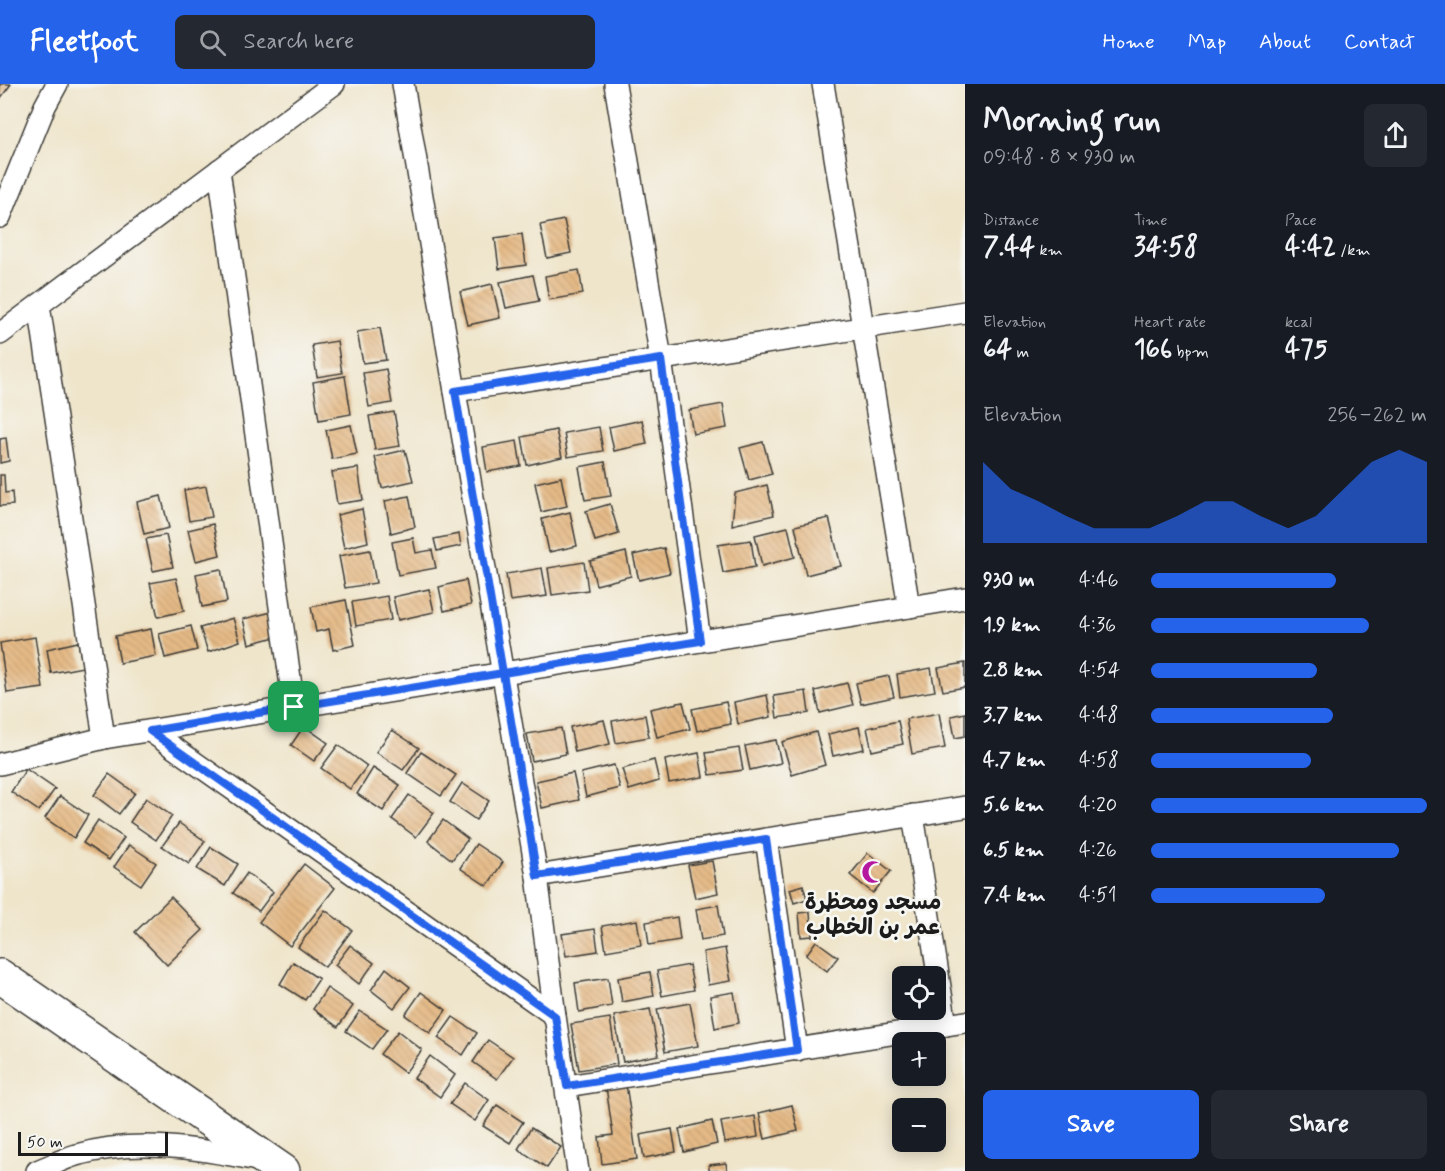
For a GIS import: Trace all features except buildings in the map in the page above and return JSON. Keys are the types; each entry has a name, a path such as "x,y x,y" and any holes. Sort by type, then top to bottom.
{"main road":[{"path":"0,976 277,1167"}],"street":[{"path":"0,217 45,106 57,84"},
{"path":"0,333 334,84"},
{"path":"403,84 537,876 578,1171"},
{"path":"615,84 661,359 700,641"},
{"path":"823,84 909,607"},
{"path":"219,170 294,707"},
{"path":"39,305 104,738"},
{"path":"455,391 965,312"},
{"path":"0,764 104,738 965,598"},
{"path":"150,731 555,1016"},
{"path":"537,876 965,807"},
{"path":"567,1086 956,1024 914,815"},
{"path":"766,839 797,1050"},
{"path":"37,1171 75,1155 113,1148 159,1145 213,1151 277,1167"}],"place":[{"name":"مسجد ومحظرة عمر بن الخطاب","path":"873,872"}],"route":[{"path":"294,707 150,731 555,1016 567,1086 797,1050 766,839 537,876 503,673 700,641 661,359 455,391 503,673 294,707"}]}
